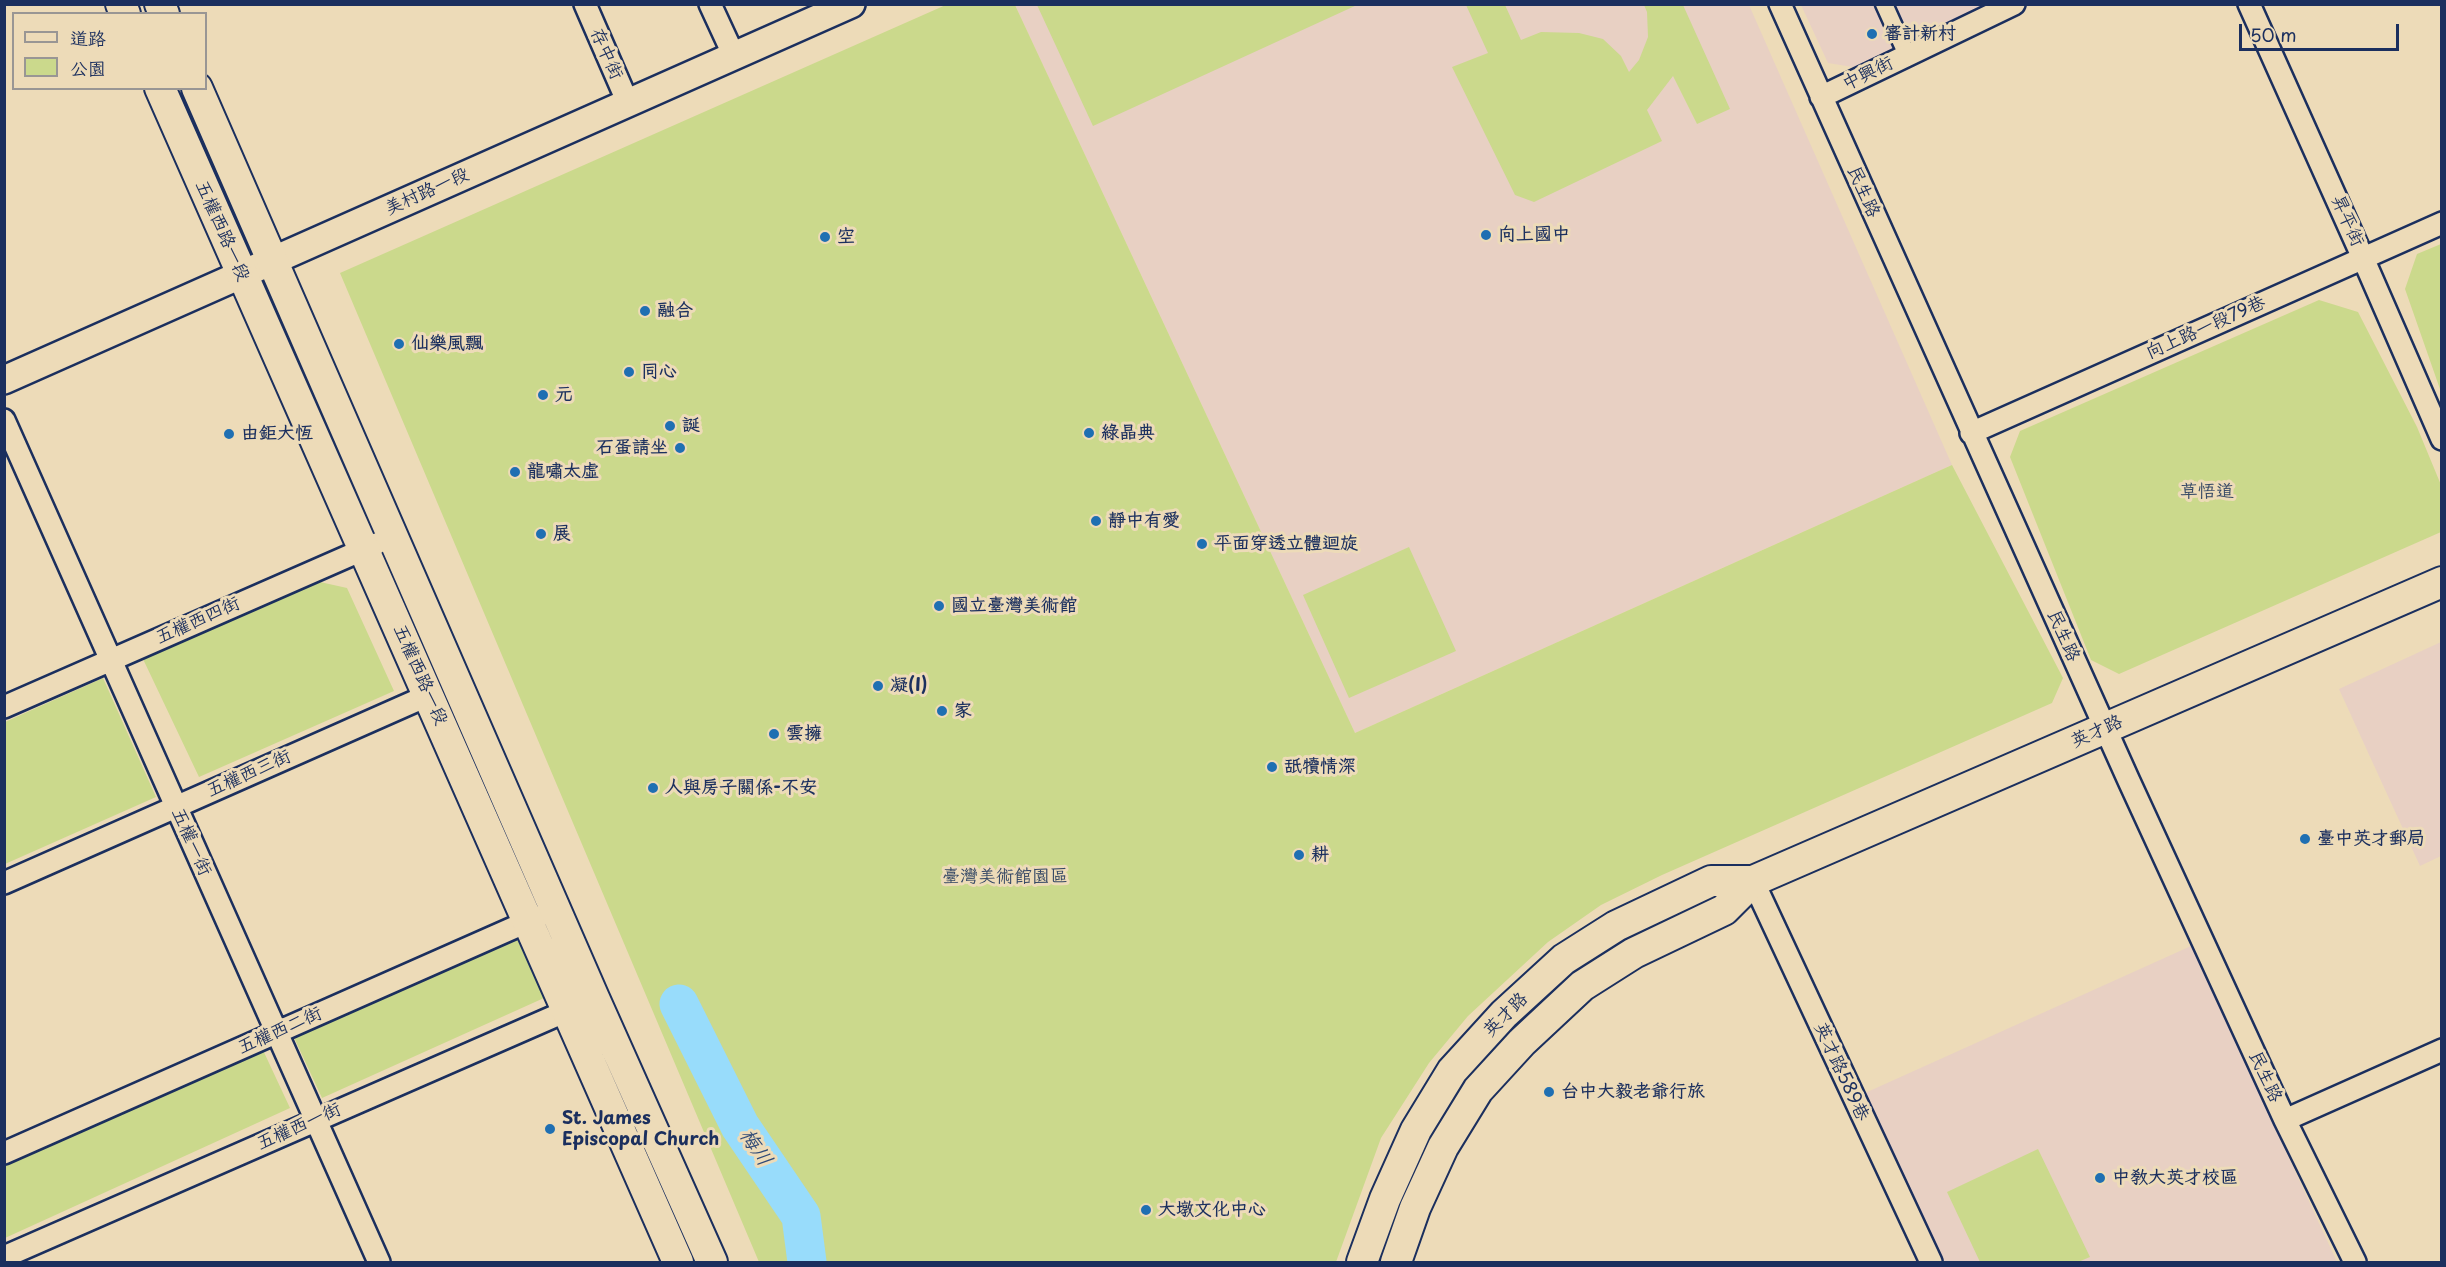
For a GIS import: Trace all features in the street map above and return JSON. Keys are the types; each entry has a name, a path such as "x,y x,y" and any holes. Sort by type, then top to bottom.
{"main road":[{"name":"五權西路一段","path":"161,90 528,921 581,1004 712,1263"},
{"name":"五權西路一段","path":"198,90 555,909 581,1004 678,1263"},
{"name":"英才路","path":"1396,1263 1416,1208 1443,1147 1478,1090 1522,1042 1582,986 1634,953 1724,910 1753,881 2442,582"},
{"name":"英才路","path":"1362,1263 1385,1199 1416,1130 1452,1071 1504,1014 1564,959 1616,926 1711,881 1753,881"}],"street":[{"name":"存中街","path":"585,4 628,103"},
{"path":"710,4 734,56"},
{"name":"美村路一段","path":"4,380 851,4"},
{"name":"民生路","path":"1780,4 2105,729 2285,1120 2355,1263"},
{"path":"1884,4 1907,55"},
{"name":"中興街","path":"1821,97 1907,55 1986,11 2014,4"},
{"name":"昇平街","path":"2249,4 2364,258 2442,439"},
{"name":"向上路一段79巷","path":"1971,433 2442,223"},
{"name":"五權一街","path":"4,420 379,1263"},
{"name":"五權西四街","path":"4,707 393,537"},
{"name":"五權西三街","path":"4,883 429,695"},
{"name":"英才路589巷","path":"1753,881 1931,1263"},
{"name":"五權西二街","path":"4,1153 555,909"},
{"name":"五權西一街","path":"4,1257 581,1004"},
{"path":"2285,1120 2442,1050"}],"shaded area":[{"name":"向上國中","path":"1015,5 1749,5 1952,465 1355,733"},
{"name":"審計新村","path":"1801,5 1989,5 1859,68 1828,63"},
{"path":"2441,642 2441,856 2420,866 2339,689"},
{"name":"中教大英才校區","path":"2191,946 2337,1262 1940,1262 1865,1093"}],"green space":[{"name":"臺灣美術館園區","path":"948,4 1015,5 1355,733 1952,465 2063,678 2052,703 1662,875 1601,905 1548,942 1468,1016 1429,1063 1381,1138 1336,1262 759,1262 340,273"},
{"path":"1037,5 1357,5 1093,126"},
{"path":"1466,5 1505,5 1521,40 1541,32 1579,33 1603,39 1621,56 1629,72 1639,60 1648,37 1647,12 1644,5 1683,5 1730,109 1697,124 1673,76 1647,110 1662,141 1534,202 1515,195 1452,67 1488,53"},
{"path":"2441,244 2441,392 2405,289 2417,254"},
{"name":"草悟道","path":"2319,300 2358,312 2417,427 2441,485 2441,532 2119,674 2091,660 2010,457 2020,431"},
{"path":"1409,547 1456,651 1349,698 1303,595"},
{"path":"320,582 347,588 394,691 199,777 143,659"},
{"path":"103,678 156,797 5,864 5,722"},
{"path":"513,930 544,998 322,1098 291,1031"},
{"path":"262,1048 290,1108 5,1238 4,1165"},
{"path":"2038,1149 2090,1257 2078,1262 1980,1262 1947,1192"}],"waterway":[{"name":"梅川","path":"679,1004 740,1126 801,1216 807,1262"}],"place":[{"name":"審計新村","path":"1872,34"},
{"name":"向上國中","path":"1486,235"},
{"name":"空","path":"825,237"},
{"name":"融合","path":"645,311"},
{"name":"仙樂風飄","path":"399,344"},
{"name":"同心","path":"629,372"},
{"name":"元","path":"543,395"},
{"name":"誕","path":"670,426"},
{"name":"綠晶典","path":"1089,433"},
{"name":"由鉅大恆","path":"229,434"},
{"name":"石蛋請坐","path":"680,448"},
{"name":"龍嘯太虛","path":"515,472"},
{"name":"靜中有愛","path":"1096,521"},
{"name":"展","path":"541,534"},
{"name":"平面穿透立體迴旋","path":"1202,544"},
{"name":"國立臺灣美術館","path":"939,606"},
{"name":"凝(I)","path":"878,686"},
{"name":"家","path":"942,711"},
{"name":"雲擁","path":"774,734"},
{"name":"舐犢情深","path":"1272,767"},
{"name":"人與房子關係-不安","path":"653,788"},
{"name":"臺中英才郵局","path":"2305,839"},
{"name":"耕","path":"1299,855"},
{"name":"台中大毅老爺行旅","path":"1549,1092"},
{"name":"St. James Episcopal Church","path":"550,1129"},
{"name":"中教大英才校區","path":"2100,1178"},
{"name":"大墩文化中心","path":"1146,1210"}]}
